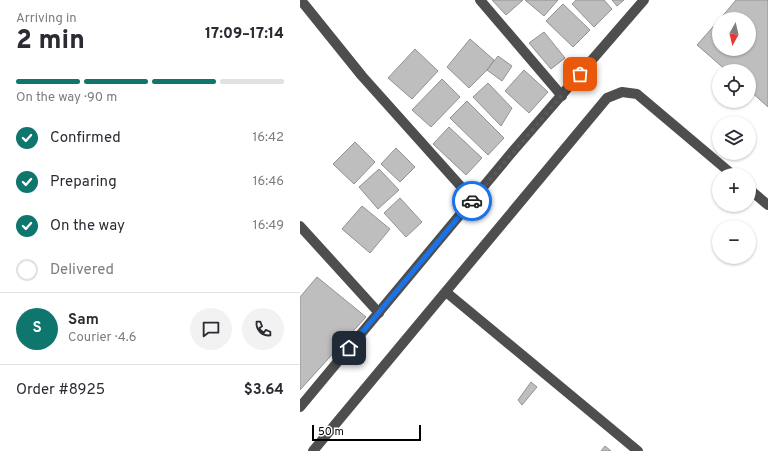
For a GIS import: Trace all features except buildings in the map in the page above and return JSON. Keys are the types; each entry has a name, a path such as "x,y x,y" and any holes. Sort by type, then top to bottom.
{"street":[{"path":"480,0 562,96"},
{"path":"300,407 473,200 644,0"},
{"path":"300,1 362,76 473,200"},
{"path":"313,451 607,98 622,92 637,94 725,168"},
{"path":"756,195 768,205"},
{"path":"300,226 379,313"},
{"path":"446,292 638,451"}],"way so far":[{"path":"472,201 580,74"}],"route":[{"path":"349,348 472,201"}]}
